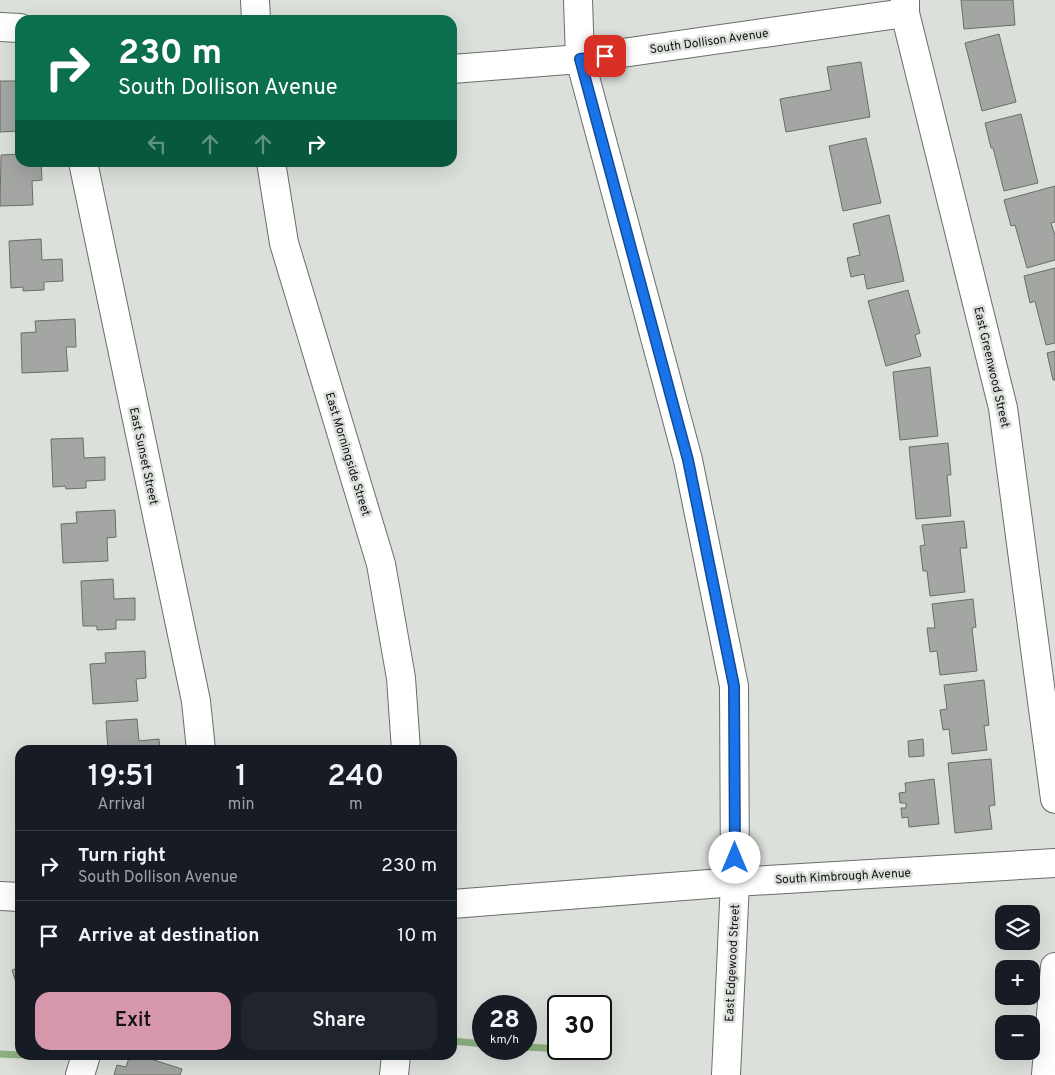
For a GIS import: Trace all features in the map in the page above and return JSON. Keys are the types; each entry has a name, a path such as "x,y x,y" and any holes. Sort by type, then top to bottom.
{"street":[{"path":"255,0 256,15"},
{"name":"East Edgewood Street","path":"578,0 580,59 688,460 734,686 735,882 726,1075"},
{"name":"South Dollison Avenue","path":"457,69 580,59 905,6"},
{"name":"East Greenwood Street","path":"905,6 1003,408 1055,799"},
{"path":"0,27 15,28"},
{"name":"East Sunset Street","path":"84,167 196,701 200,745"},
{"name":"East Morningside Street","path":"272,167 284,243 381,564 401,678 406,745"},
{"name":"South Kimbrough Avenue","path":"457,904 735,882 1055,863"},
{"path":"0,896 15,897"},
{"path":"1046,1075 1055,967"},
{"path":"80,1075 84,1060"},
{"path":"394,1075 396,1060"}],"building":[{"path":"961,0 1013,0 1015,25 964,29"},
{"path":"999,34 1016,102 982,111 965,43"},
{"path":"861,62 870,117 786,132 780,99 831,90 827,67"},
{"path":"0,81 15,81 15,131 0,132"},
{"path":"1021,114 1038,183 1004,191 985,123"},
{"path":"866,138 881,203 843,211 829,146"},
{"path":"15,154 15,167 41,167 42,180 32,181 33,205 0,206 1,155"},
{"path":"1055,186 1055,222 1051,223 1055,235 1055,260 1027,268 1015,225 1011,226 1004,200"},
{"path":"889,215 904,281 867,289 864,274 851,277 847,258 860,255 853,224"},
{"path":"41,239 42,260 62,259 63,281 44,282 44,290 23,291 23,287 11,288 9,241"},
{"path":"1055,268 1055,343 1046,345 1035,301 1030,303 1024,276"},
{"path":"908,290 920,333 915,335 921,356 886,366 868,301"},
{"path":"75,319 76,347 66,347 68,371 22,373 21,333 36,332 35,321"},
{"path":"1055,351 1055,380 1053,380 1047,353"},
{"path":"930,367 938,436 900,440 893,372"},
{"path":"83,438 84,458 105,457 105,480 86,481 86,488 66,489 65,486 53,487 51,439"},
{"path":"948,443 951,475 947,475 951,516 916,519 909,447"},
{"path":"115,510 116,537 107,538 108,561 63,563 61,524 77,523 76,512"},
{"path":"964,521 967,548 960,548 965,592 930,596 927,571 923,571 920,546 925,545 922,525"},
{"path":"113,579 114,599 135,598 135,620 116,620 116,629 97,630 97,626 83,626 81,581"},
{"path":"973,599 976,627 972,628 977,671 940,675 937,651 930,652 927,628 935,628 932,604"},
{"path":"145,651 146,678 136,679 138,701 93,704 90,664 106,663 105,653"},
{"path":"984,680 989,725 984,726 987,750 952,754 949,729 943,730 940,710 947,709 944,685"},
{"path":"137,719 139,741 159,739 160,745 108,745 106,721"},
{"path":"923,739 924,756 909,757 908,741"},
{"path":"991,759 995,805 989,806 992,829 955,833 948,763"},
{"path":"934,779 939,824 909,827 908,817 902,818 901,808 906,808 906,803 900,803 899,793 906,792 905,783"},
{"path":"15,969 15,979 12,970"},
{"path":"128,1060 154,1060 182,1069 180,1075 114,1075 117,1065 126,1067"}],"waterway":[{"path":"457,1041 472,1043"},
{"path":"537,1048 547,1048"},
{"path":"0,1054 15,1055"}],"route":[{"path":"605,56 580,59 688,460 734,686 735,858"}]}
